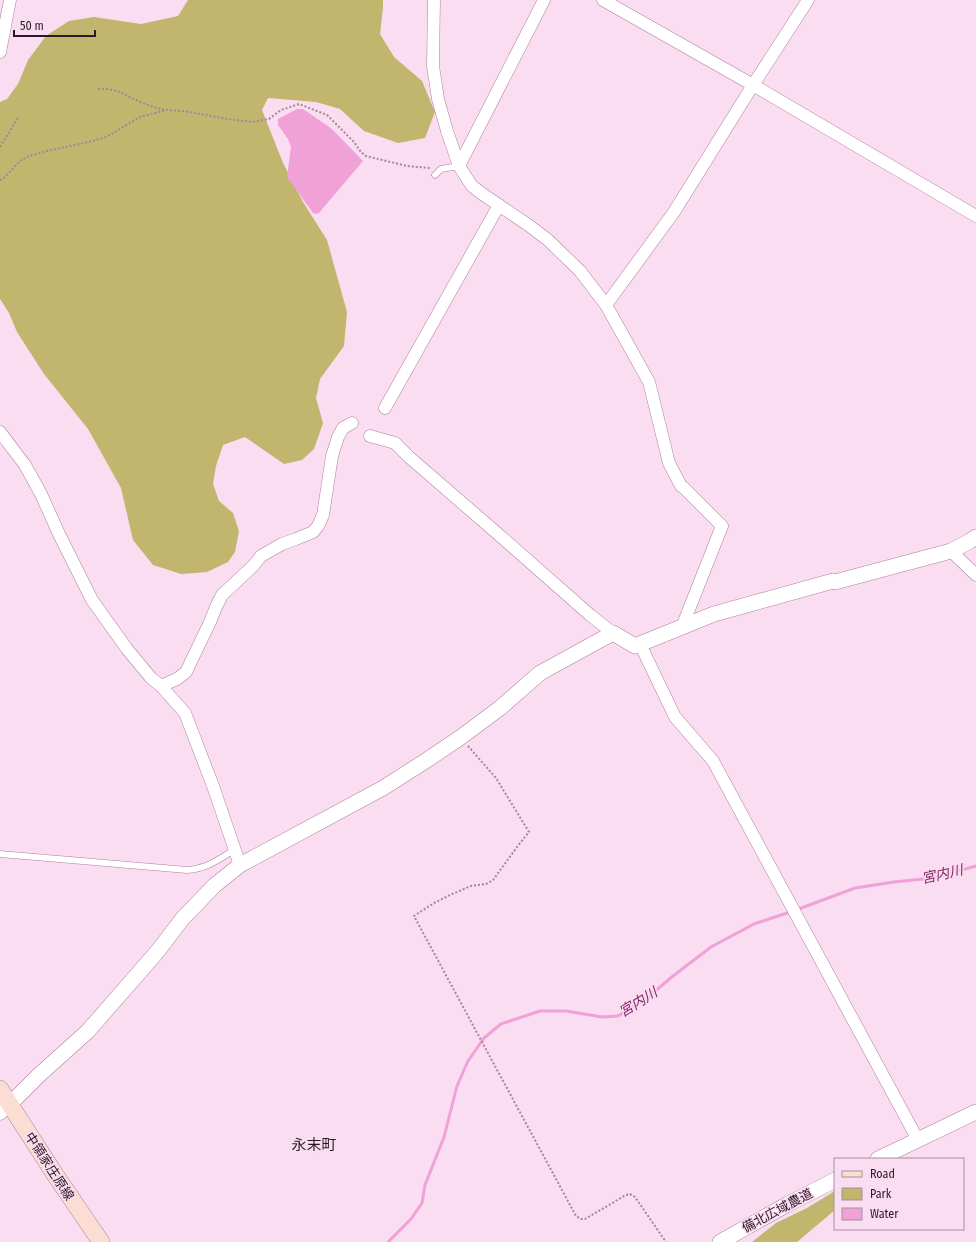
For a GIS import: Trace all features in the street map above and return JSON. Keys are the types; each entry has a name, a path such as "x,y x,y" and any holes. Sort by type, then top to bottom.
{"main road":[{"name":"中領家庄原線","path":"0,1089 5,1109 54,1173 100,1242"}],"street":[{"path":"0,52 10,0"},
{"path":"434,0 433,66 438,99 459,166 472,186 548,240 580,271 606,305 649,382 669,463 681,486 722,526 682,627"},
{"path":"459,166 544,0"},
{"path":"603,0 976,216"},
{"path":"606,305 674,212 752,85 808,0"},
{"path":"385,408 499,205"},
{"path":"161,686 177,679 186,672 222,595 253,566 261,556 282,544 313,532 318,526 323,515 332,456 338,437 343,428 352,423"},
{"path":"0,432 25,465 41,494 92,600 126,649 151,678 161,686 185,712 213,786 240,865"},
{"path":"370,436 395,443 432,478 590,615 613,633 635,646 714,614 951,551 976,537"},
{"path":"951,551 976,575"},
{"path":"5,1109 38,1076 88,1031 147,963 183,918 215,885 240,865 383,788 461,737 500,708 540,673 613,633"},
{"path":"640,644 675,717 713,761 918,1140"},
{"path":"880,1158 976,1112"},
{"name":"備北広域農道","path":"720,1242 732,1234 834,1181"}],"lane":[{"path":"434,175 442,169 459,166"},
{"path":"0,854 195,870 207,866 234,850"}],"path":[{"path":"98,89 109,88 144,104 166,110 184,111 252,122 269,119 281,110 299,104 327,116 366,156 407,166 442,169"},
{"path":"0,180 3,179 21,160 29,156 108,136 140,117 166,110"},
{"path":"0,147 18,116"},
{"path":"461,737 496,778 530,832 520,843 493,880 486,884 471,886 434,902 414,916 576,1216 581,1219 585,1219 630,1194 635,1197 666,1242"}],"green space":[{"path":"188,0 383,0 380,34 394,57 422,81 435,112 425,138 398,143 364,131 340,109 316,102 268,98 262,110 283,163 303,202 327,240 347,312 344,346 320,379 316,398 323,423 314,449 302,460 284,464 245,437 223,445 216,466 213,484 219,501 233,513 239,531 235,552 228,562 207,572 181,574 153,565 133,540 121,488 88,429 44,374 17,332 9,313 0,299 0,102 7,99 18,84 28,60 46,36 69,21 94,17 141,24 178,16"},
{"path":"834,1192 834,1211 797,1242 752,1242 776,1223 807,1208"}],"water":[{"path":"297,109 303,109 332,129 363,161 318,214 313,213 287,177 291,147 288,139 278,125 278,119"}],"waterway":[{"name":"宮内川","path":"796,910 855,888 933,878 976,866"},
{"name":"宮内川","path":"388,1242 411,1219 422,1203 425,1185 444,1137 457,1086 468,1061 484,1038 501,1024 540,1011 566,1011 602,1017 618,1016 646,999 711,947 754,924 790,912"}],"district":[{"name":"永末町","path":"314,1145"}]}
